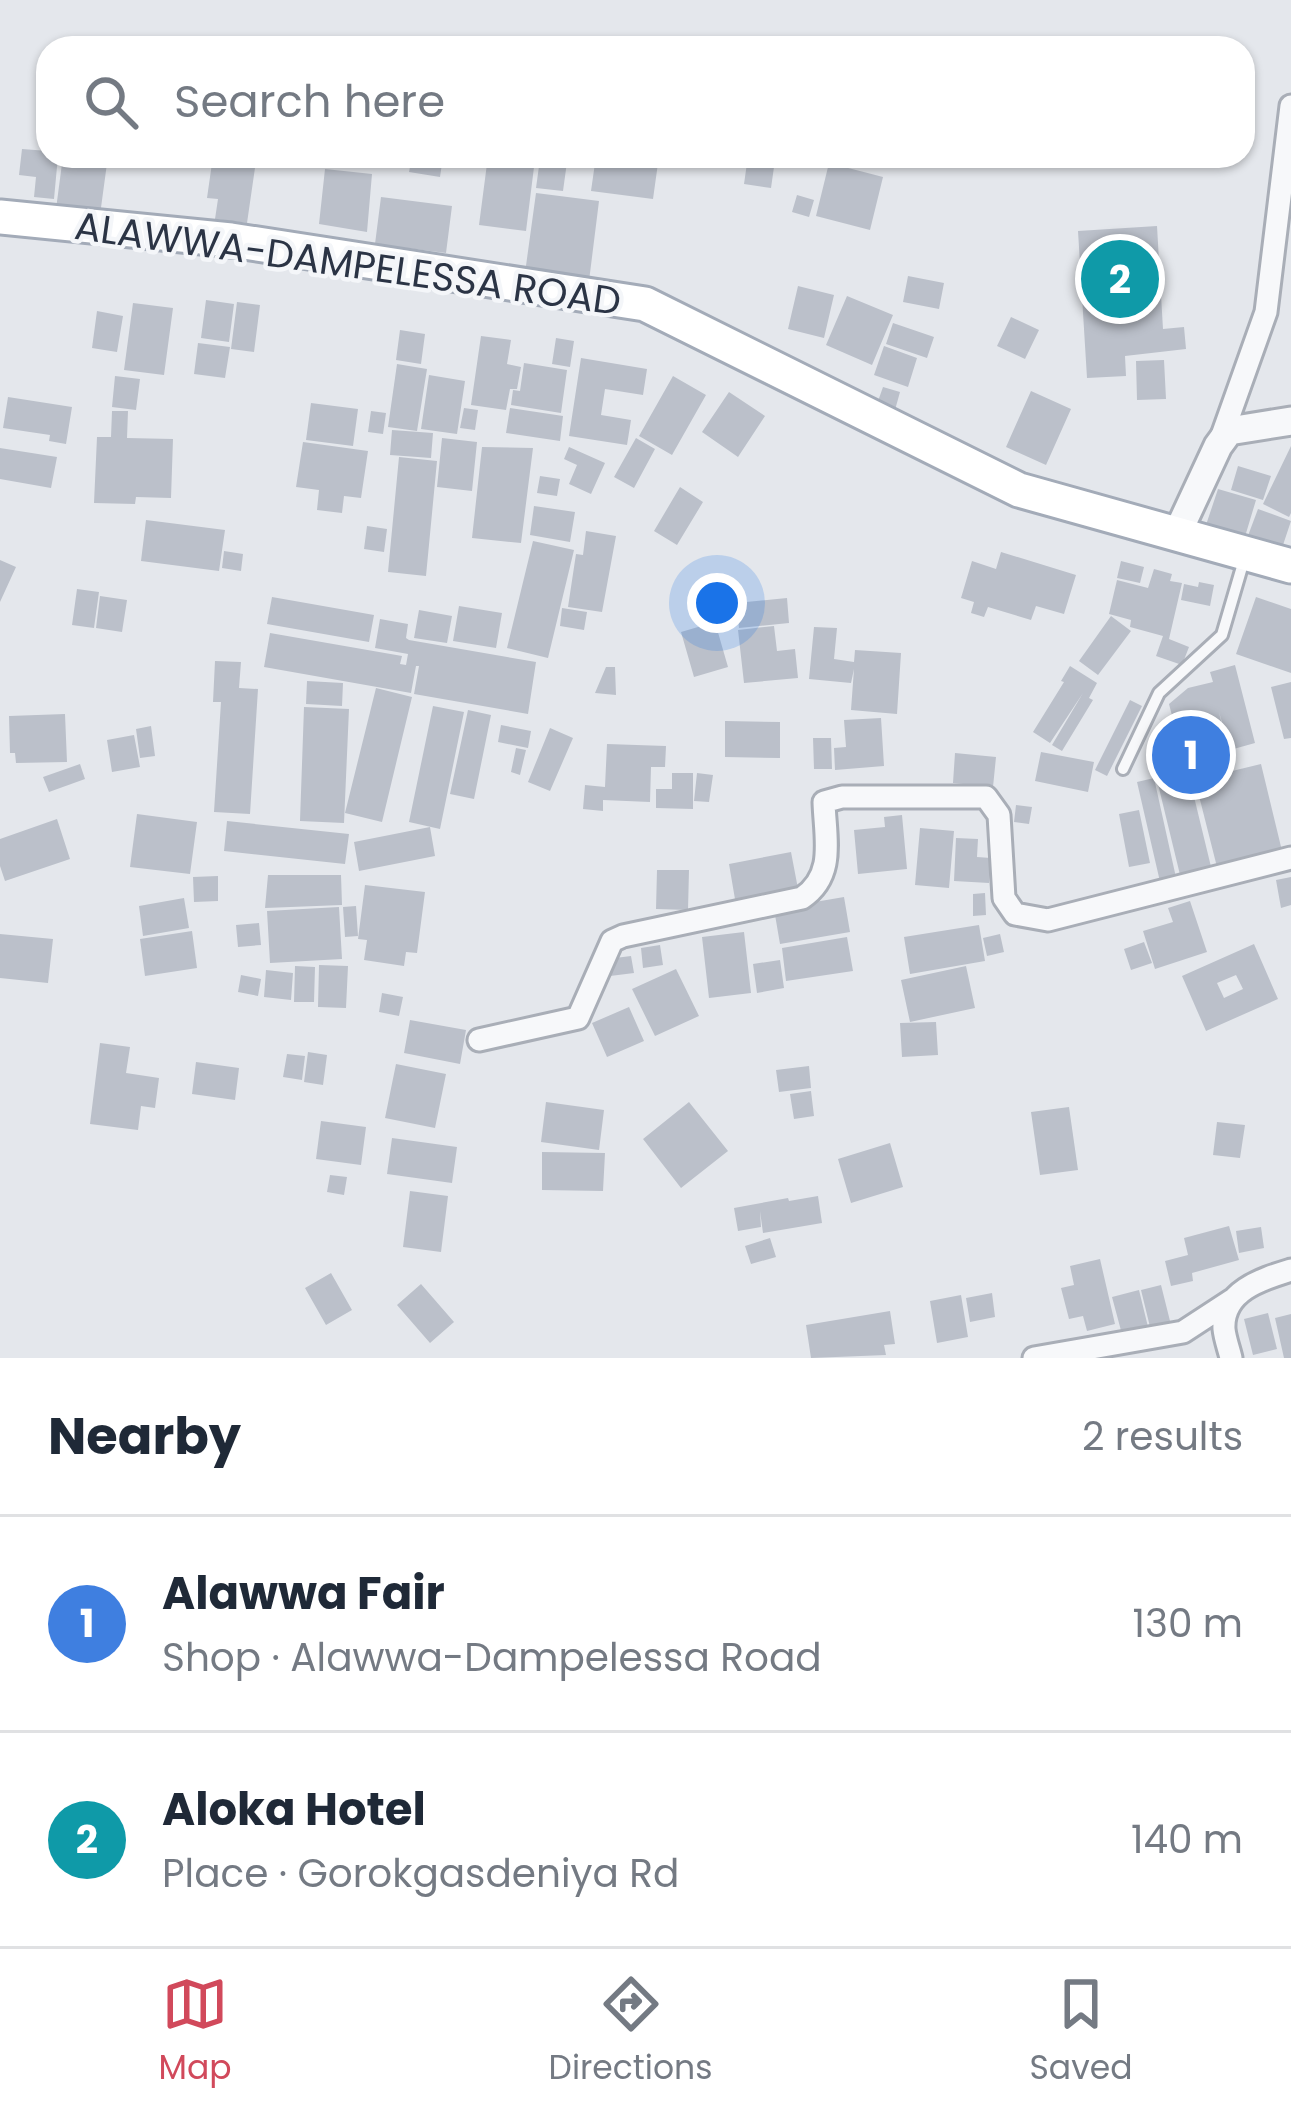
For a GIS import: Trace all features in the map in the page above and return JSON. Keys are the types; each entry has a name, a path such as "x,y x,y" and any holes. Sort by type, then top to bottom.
{"main road":[{"name":"ALAWWA-DAMPELESSA ROAD","path":"0,217 231,240 645,304 1019,490 1291,566"}],"street":[{"path":"1177,534 1218,446 1266,312 1291,106"},
{"path":"1218,446 1229,431 1291,421"},
{"path":"479,1040 578,1018 612,941 623,936 802,898 817,887 826,866 824,802 842,797 986,797 998,815 1004,898 1015,914 1048,920 1291,857"},
{"path":"1034,1358 1183,1332 1256,1280 1291,1270"},
{"path":"1231,1358 1223,1325 1232,1300"}],"lane":[{"path":"1123,770 1159,693 1222,635 1246,554"}],"building":[{"path":"22,149 36,150 36,168 57,168 54,199 34,197 36,177 19,175"},
{"path":"61,168 106,168 100,215 56,209"},
{"path":"211,168 255,168 247,223 215,219 218,199 207,198"},
{"path":"410,168 441,168 440,177 409,172"},
{"path":"486,168 534,168 526,231 479,225"},
{"path":"539,168 566,168 563,191 536,188"},
{"path":"594,168 657,168 653,199 591,191"},
{"path":"746,168 774,168 771,188 744,184"},
{"path":"828,168 883,177 870,230 816,216"},
{"path":"325,169 372,174 367,232 319,224"},
{"path":"536,193 599,201 589,281 525,273"},
{"path":"797,195 814,200 809,217 792,212"},
{"path":"381,197 452,206 446,253 375,244"},
{"path":"1157,226 1163,329 1184,327 1186,349 1125,356 1126,376 1087,378 1078,231"},
{"path":"908,276 944,283 939,309 903,302"},
{"path":"798,286 834,295 824,338 788,329"},
{"path":"847,296 893,315 872,365 826,345"},
{"path":"206,300 234,304 229,342 201,338"},
{"path":"237,302 260,305 254,352 231,349"},
{"path":"133,303 173,308 164,375 124,370"},
{"path":"97,311 123,316 117,352 92,348"},
{"path":"1011,317 1039,330 1025,359 997,346"},
{"path":"893,323 934,337 927,358 886,344"},
{"path":"400,330 425,334 421,364 396,360"},
{"path":"481,336 511,340 507,364 521,367 506,410 471,405"},
{"path":"556,338 574,341 570,367 552,364"},
{"path":"198,343 230,347 225,378 194,374"},
{"path":"884,346 917,358 908,387 874,375"},
{"path":"581,358 647,369 643,395 605,389 601,415 631,420 627,445 569,436"},
{"path":"1164,360 1166,399 1137,400 1136,361"},
{"path":"524,363 567,370 561,413 511,405 513,390 520,391"},
{"path":"397,364 427,369 417,431 388,427"},
{"path":"429,375 465,381 457,434 421,429"},
{"path":"115,376 140,379 136,410 112,407"},
{"path":"673,376 706,395 672,455 639,436"},
{"path":"883,387 900,392 895,410 877,404"},
{"path":"1031,391 1071,409 1046,465 1006,447"},
{"path":"729,392 765,416 738,457 702,432"},
{"path":"8,397 72,407 66,444 49,441 50,435 3,428"},
{"path":"311,403 358,409 353,446 306,440"},
{"path":"464,408 478,410 475,430 460,428"},
{"path":"510,408 563,416 560,441 506,433"},
{"path":"112,411 128,411 127,438 173,439 171,498 136,497 135,504 94,503 97,437 111,437"},
{"path":"371,411 386,413 383,434 368,432"},
{"path":"392,430 433,433 431,458 390,455"},
{"path":"442,438 477,442 472,491 437,487"},
{"path":"636,438 655,449 634,488 614,477"},
{"path":"303,442 368,451 361,498 344,496 342,513 317,510 319,490 296,487"},
{"path":"1291,446 1291,513 1289,517 1263,504"},
{"path":"482,447 533,448 521,543 472,538"},
{"path":"569,447 605,463 591,494 569,484 577,465 564,459"},
{"path":"0,448 57,457 51,488 0,479"},
{"path":"399,457 437,461 426,576 388,572"},
{"path":"1238,466 1271,476 1263,500 1231,490"},
{"path":"540,476 560,479 557,496 537,493"},
{"path":"680,487 703,502 677,545 654,531"},
{"path":"1218,489 1256,500 1244,540 1205,528"},
{"path":"534,506 575,512 570,542 530,535"},
{"path":"1258,509 1291,521 1280,554 1246,541"},
{"path":"146,520 225,530 219,571 141,561"},
{"path":"367,526 387,529 384,552 364,549"},
{"path":"586,531 616,536 602,612 568,607 576,554 583,555"},
{"path":"533,541 574,550 548,658 507,648"},
{"path":"224,551 243,554 241,571 222,568"},
{"path":"1001,552 1076,575 1064,614 1036,606 1031,620 988,607 984,617 971,613 974,602 961,598 972,561 996,569"},
{"path":"0,560 16,567 0,602"},
{"path":"1121,561 1144,567 1140,583 1117,578"},
{"path":"1154,569 1182,583 1169,639 1189,647 1182,665 1156,656 1163,636 1130,627 1131,620 1109,614 1117,580 1148,588"},
{"path":"1199,582 1214,585 1210,606 1181,600 1184,584 1198,587"},
{"path":"77,589 99,592 94,628 72,625"},
{"path":"100,596 127,600 122,632 96,628"},
{"path":"272,597 374,615 369,642 267,624"},
{"path":"1256,597 1291,609 1291,673 1236,654"},
{"path":"787,598 789,623 739,628 736,603"},
{"path":"459,606 502,613 496,648 453,641"},
{"path":"562,608 587,612 584,630 560,626"},
{"path":"419,610 452,616 447,643 414,638"},
{"path":"1111,616 1131,631 1098,675 1079,661"},
{"path":"380,619 408,624 409,640 536,662 528,714 414,694 419,666 411,693 264,667 270,633 402,656 400,664 406,665 408,654 375,648"},
{"path":"715,622 728,667 694,677 681,632"},
{"path":"774,626 777,651 795,649 798,678 744,683 738,630"},
{"path":"814,627 837,628 834,659 854,662 855,650 901,653 897,714 851,710 854,669 851,683 809,679"},
{"path":"215,661 241,662 239,688 258,689 250,814 214,812 221,702 213,702"},
{"path":"1235,665 1255,743 1230,750 1219,712 1228,750 1206,755 1199,736 1204,757 1184,762 1169,704 1188,688 1213,682 1210,672"},
{"path":"1070,666 1097,683 1089,698 1093,700 1062,751 1052,745 1083,693 1050,743 1033,732"},
{"path":"606,667 615,667 616,695 595,693"},
{"path":"307,681 343,683 342,706 306,704"},
{"path":"1291,682 1291,738 1284,739 1271,687"},
{"path":"376,688 412,697 382,822 345,813"},
{"path":"1130,700 1142,706 1107,776 1095,770"},
{"path":"433,706 464,712 440,829 409,822"},
{"path":"304,707 349,709 344,823 300,821"},
{"path":"468,710 491,715 474,799 450,794"},
{"path":"65,714 67,762 16,763 15,753 10,753 9,716"},
{"path":"881,718 884,766 835,770 834,748 846,747 844,720"},
{"path":"725,721 780,722 780,758 725,757"},
{"path":"501,725 531,731 528,748 498,742"},
{"path":"151,726 155,756 140,758 136,729"},
{"path":"550,728 573,738 550,791 528,782"},
{"path":"1175,730 1181,759 1151,766 1147,748 1160,745 1158,734"},
{"path":"134,735 140,767 112,772 107,740"},
{"path":"813,738 831,738 832,769 814,769"},
{"path":"607,744 666,746 665,767 651,767 650,802 603,800 603,811 583,809 585,785 605,787"},
{"path":"516,748 526,750 520,775 511,772"},
{"path":"1041,752 1094,762 1088,792 1035,781"},
{"path":"955,753 996,757 993,787 953,783"},
{"path":"80,764 85,779 49,792 43,777"},
{"path":"1261,764 1283,855 1218,871 1195,780"},
{"path":"1188,772 1213,875 1182,883 1157,780"},
{"path":"672,773 693,773 693,809 656,808 656,789 672,789"},
{"path":"697,773 713,775 709,802 694,801"},
{"path":"1154,778 1177,882 1161,886 1137,782"},
{"path":"1016,805 1032,807 1029,824 1014,822"},
{"path":"1139,810 1150,863 1129,867 1119,814"},
{"path":"137,814 197,822 190,874 130,867"},
{"path":"902,815 907,869 858,874 854,830 885,827 884,817"},
{"path":"57,819 70,859 5,881 0,839"},
{"path":"227,821 349,834 345,864 224,851"},
{"path":"430,827 435,856 359,871 354,842"},
{"path":"920,828 954,831 949,888 915,885"},
{"path":"956,838 978,839 977,857 991,858 989,883 954,881"},
{"path":"791,852 799,894 736,905 729,864"},
{"path":"657,870 689,870 688,910 656,909"},
{"path":"268,875 341,875 342,905 265,908"},
{"path":"218,876 218,901 194,902 193,877"},
{"path":"1291,877 1291,905 1281,908 1276,880"},
{"path":"365,885 425,892 417,953 406,952 404,966 364,960 367,940 358,939"},
{"path":"985,893 986,915 973,916 973,894"},
{"path":"844,897 850,932 780,944 774,909"},
{"path":"184,898 189,928 143,936 139,906"},
{"path":"1190,901 1207,952 1155,969 1143,931 1173,922 1168,908"},
{"path":"356,906 358,936 345,937 343,907"},
{"path":"339,907 342,959 270,963 267,911"},
{"path":"259,923 261,945 238,947 236,925"},
{"path":"979,925 985,961 910,974 904,937"},
{"path":"192,931 197,968 145,976 140,939"},
{"path":"744,932 751,993 709,998 702,937"},
{"path":"0,934 53,939 48,983 0,978"},
{"path":"1000,934 1004,952 987,956 983,938"},
{"path":"847,937 853,971 786,981 782,948"},
{"path":"1144,942 1152,963 1131,970 1124,949"},
{"path":"1254,944 1278,999 1206,1031 1182,976","holes":["1236,975 1243,989 1224,998 1217,983"]},
{"path":"660,945 663,965 643,968 641,948"},
{"path":"631,956 634,973 610,976 607,959"},
{"path":"780,960 784,988 757,993 753,964"},
{"path":"319,965 348,966 346,1008 318,1007"},
{"path":"295,966 315,967 314,1002 294,1002"},
{"path":"966,966 975,1008 910,1022 901,980"},
{"path":"676,969 699,1016 655,1036 632,989"},
{"path":"266,970 293,973 291,1000 264,997"},
{"path":"241,975 261,979 258,996 238,992"},
{"path":"382,993 403,997 399,1016 379,1012"},
{"path":"629,1007 644,1041 607,1057 592,1023"},
{"path":"410,1020 466,1030 460,1064 404,1053"},
{"path":"936,1022 938,1055 902,1057 900,1023"},
{"path":"100,1043 130,1047 126,1073 159,1078 155,1108 141,1106 138,1130 90,1124"},
{"path":"308,1052 327,1055 323,1085 304,1082"},
{"path":"287,1054 305,1056 302,1080 283,1077"},
{"path":"196,1062 239,1068 235,1100 192,1094"},
{"path":"396,1064 446,1074 435,1128 385,1118"},
{"path":"809,1066 811,1088 779,1092 776,1070"},
{"path":"811,1091 814,1116 794,1119 790,1094"},
{"path":"546,1102 604,1110 599,1150 541,1142"},
{"path":"689,1102 728,1151 681,1188 643,1139"},
{"path":"1069,1107 1078,1170 1040,1175 1031,1112"},
{"path":"321,1121 366,1127 361,1165 316,1159"},
{"path":"1217,1122 1245,1125 1240,1158 1213,1155"},
{"path":"392,1138 457,1147 452,1183 387,1174"},
{"path":"890,1143 903,1187 851,1203 838,1159"},
{"path":"542,1152 605,1153 603,1191 542,1190"},
{"path":"330,1175 347,1177 344,1195 327,1192"},
{"path":"410,1191 448,1196 441,1252 403,1247"},
{"path":"818,1196 822,1223 763,1233 760,1211 761,1227 738,1231 734,1208"},
{"path":"1229,1226 1239,1260 1192,1273 1193,1281 1171,1286 1165,1261 1188,1255 1184,1238"},
{"path":"1261,1227 1264,1248 1239,1253 1236,1231"},
{"path":"770,1238 776,1257 751,1264 745,1246"},
{"path":"1100,1259 1115,1324 1087,1331 1083,1316 1069,1319 1061,1288 1074,1285 1070,1266"},
{"path":"331,1273 352,1310 326,1325 305,1288"},
{"path":"421,1284 454,1322 430,1343 397,1305"},
{"path":"1161,1285 1171,1325 1151,1331 1141,1290"},
{"path":"1139,1290 1149,1331 1123,1338 1112,1297"},
{"path":"992,1293 995,1317 970,1322 966,1298"},
{"path":"961,1295 968,1337 937,1343 930,1301"},
{"path":"890,1311 895,1344 884,1345 886,1355 811,1358 806,1325"},
{"path":"1268,1313 1277,1349 1253,1355 1244,1319"},
{"path":"1291,1314 1291,1358 1284,1358 1275,1318"}],"place":[{"name":"Aloka Hotel","path":"1120,279"},
{"name":"Alawwa Fair","path":"1191,755"}]}
